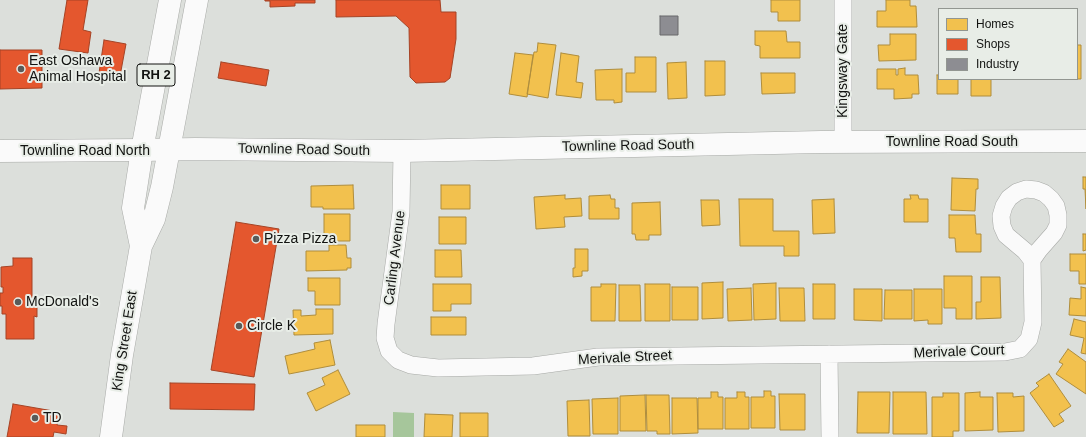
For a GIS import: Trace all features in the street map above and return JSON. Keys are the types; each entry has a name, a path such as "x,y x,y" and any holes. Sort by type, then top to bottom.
{"main road":[{"name":"RH 2","path":"142,150 170,0"},
{"name":"RH 2","path":"169,150 197,0"},
{"name":"Townline Road South","path":"169,150 402,151 843,142 1086,142"},
{"name":"King Street East","path":"141,246 133,208 142,150"},
{"name":"Townline Road North","path":"0,151 169,150"},
{"name":"King Street East","path":"111,437 122,355 141,246 154,219 169,150"}],"street":[{"name":"Kingsway Gate","path":"843,0 843,142"},
{"name":"Carling Avenue","path":"398,360 389,351 385,338 401,212 402,151"},
{"name":"Merivale Court","path":"829,354 955,354 1005,352 1020,349 1029,339 1033,322 1032,260"},
{"name":"Merivale Street","path":"398,360 411,365 438,368 533,366 598,357 829,354"},
{"path":"829,354 830,437"}],"shaded area":[{"path":"393,412 414,413 414,437 393,437"}],"building: Homes":[{"path":"771,0 800,0 800,21 778,21 778,12 771,12"},
{"path":"886,0 910,0 910,6 916,6 917,27 877,27 877,11 886,11"},
{"path":"755,31 786,31 787,42 800,42 800,58 760,58 760,46 755,45"},
{"path":"890,34 916,34 916,60 879,61 878,45 890,45"},
{"path":"538,43 556,45 548,98 527,94 534,52 537,52"},
{"path":"1078,45 1081,45 1081,79 1078,79"},
{"path":"515,53 533,55 527,97 509,94"},
{"path":"561,53 579,56 576,82 583,83 581,98 556,95"},
{"path":"635,57 656,57 656,92 626,92 626,73 635,73"},
{"path":"705,61 725,61 725,95 705,96"},
{"path":"686,62 687,98 668,99 667,63"},
{"path":"905,68 905,75 918,75 919,94 912,94 912,98 894,99 894,89 877,89 877,69 896,69 896,75 898,75 898,69"},
{"path":"622,69 622,102 614,103 614,100 596,100 595,70"},
{"path":"761,73 795,73 795,93 762,94"},
{"path":"937,75 938,80 958,80 958,94 937,94"},
{"path":"971,80 991,80 991,96 971,96"},
{"path":"1083,177 1086,177 1086,209 1085,189 1083,189"},
{"path":"952,178 978,179 975,211 951,210"},
{"path":"353,185 354,209 323,209 323,207 311,207 311,186"},
{"path":"441,185 470,185 470,209 441,209"},
{"path":"565,195 565,199 581,198 582,216 564,217 565,227 536,229 534,197"},
{"path":"610,195 611,199 615,199 615,208 619,208 619,219 589,219 589,196"},
{"path":"910,195 918,195 919,199 928,199 928,222 904,222 904,199 911,199"},
{"path":"739,199 773,199 773,231 799,231 799,256 784,256 784,246 740,246"},
{"path":"834,199 835,233 813,234 812,200"},
{"path":"701,200 719,200 720,225 702,226"},
{"path":"660,202 661,235 649,235 649,240 636,240 635,234 632,234 632,203"},
{"path":"324,214 350,214 350,241 324,241"},
{"path":"949,215 975,215 976,234 981,234 981,252 956,252 955,238 949,238"},
{"path":"439,217 466,217 466,244 439,244"},
{"path":"1083,234 1086,234 1086,250 1083,251"},
{"path":"329,245 346,245 347,258 351,258 351,268 347,268 347,270 306,271 306,251 329,251"},
{"path":"575,249 588,249 588,271 582,271 582,276 573,277 573,268 575,268"},
{"path":"435,250 461,250 462,277 435,277"},
{"path":"1070,254 1086,254 1086,284 1079,284 1079,271 1070,271"},
{"path":"944,276 972,276 972,319 956,319 956,308 944,308"},
{"path":"981,277 1000,277 1001,318 976,319 976,302 981,302"},
{"path":"308,278 340,278 340,305 315,305 315,291 308,291"},
{"path":"723,282 723,318 702,319 702,283"},
{"path":"776,283 776,319 754,320 753,284"},
{"path":"433,284 471,284 471,304 451,304 451,311 433,311"},
{"path":"601,284 616,284 615,321 591,321 591,287 601,287"},
{"path":"645,284 670,284 670,321 645,321"},
{"path":"813,284 835,284 835,319 813,319"},
{"path":"619,285 640,285 641,321 619,321"},
{"path":"672,287 698,287 698,320 672,320"},
{"path":"1081,287 1086,288 1086,316 1069,315 1070,298 1081,299"},
{"path":"751,288 752,320 728,321 727,289"},
{"path":"779,288 804,288 805,321 780,321"},
{"path":"854,289 882,289 882,321 854,320"},
{"path":"914,289 942,289 942,324 928,324 928,320 914,321"},
{"path":"885,290 912,290 912,319 884,319"},
{"path":"316,309 333,309 333,334 294,335 293,310 301,310 301,316 316,315"},
{"path":"431,317 466,317 466,335 431,335"},
{"path":"1074,319 1086,322 1086,354 1081,353 1084,338 1070,335"},
{"path":"330,340 335,365 289,374 285,356 315,349 314,343"},
{"path":"1068,349 1086,362 1086,394 1056,374 1063,364 1059,362"},
{"path":"338,370 350,394 316,411 307,393 325,385 322,378"},
{"path":"1049,374 1071,406 1059,414 1064,421 1054,427 1030,393 1039,386 1036,383"},
{"path":"764,391 771,391 771,396 775,396 775,428 751,428 751,397 764,397"},
{"path":"711,392 718,392 718,397 723,397 723,429 698,429 698,398 711,398"},
{"path":"737,392 745,392 745,397 749,397 749,429 725,429 725,398 737,398"},
{"path":"858,392 890,392 889,433 857,433"},
{"path":"893,392 926,392 927,434 893,434"},
{"path":"980,392 980,397 993,397 993,430 965,431 965,393"},
{"path":"943,393 959,393 959,431 953,431 953,437 932,437 932,397 943,397"},
{"path":"997,393 1013,393 1013,397 1024,396 1024,431 998,432"},
{"path":"779,394 805,394 805,430 780,430"},
{"path":"645,395 646,431 620,431 620,396"},
{"path":"646,395 669,395 670,434 657,434 657,431 647,431"},
{"path":"618,398 618,434 593,434 592,399"},
{"path":"672,398 697,398 698,433 672,434"},
{"path":"589,400 590,436 568,436 567,401"},
{"path":"460,413 488,413 488,437 460,437"},
{"path":"425,414 453,415 452,437 424,437"},
{"path":"356,425 385,425 385,437 356,437"}],"building: Shops":[{"path":"67,0 88,0 83,30 91,32 88,53 59,49"},
{"path":"265,0 315,0 315,3 295,3 295,6 270,7 270,1"},
{"path":"336,0 440,0 441,12 456,12 456,39 450,78 445,82 416,83 410,77 409,28 396,16 336,17"},
{"path":"104,40 126,44 120,76 99,73"},
{"name":"East Oshawa Animal Hospital","path":"0,50 42,50 42,88 0,89"},
{"path":"221,62 269,70 266,86 218,78"},
{"path":"236,222 279,229 254,377 211,370"},
{"name":"McDonald's","path":"13,258 32,258 32,298 37,298 37,317 34,316 34,339 6,339 6,314 2,314 2,306 0,306 0,293 3,293 3,287 1,287 1,267 13,266"},
{"path":"170,383 255,384 254,410 170,409"},
{"name":"TD","path":"13,404 59,412 57,425 67,426 66,434 54,432 53,437 7,437"}],"building: Industry":[{"path":"660,16 678,16 678,35 660,35"}],"place":[{"name":"East Oshawa Animal Hospital","path":"21,69"},
{"name":"Pizza Pizza","path":"256,239"},
{"name":"McDonald's","path":"18,302"},
{"name":"Circle K","path":"239,326"},
{"name":"TD","path":"35,418"}]}
